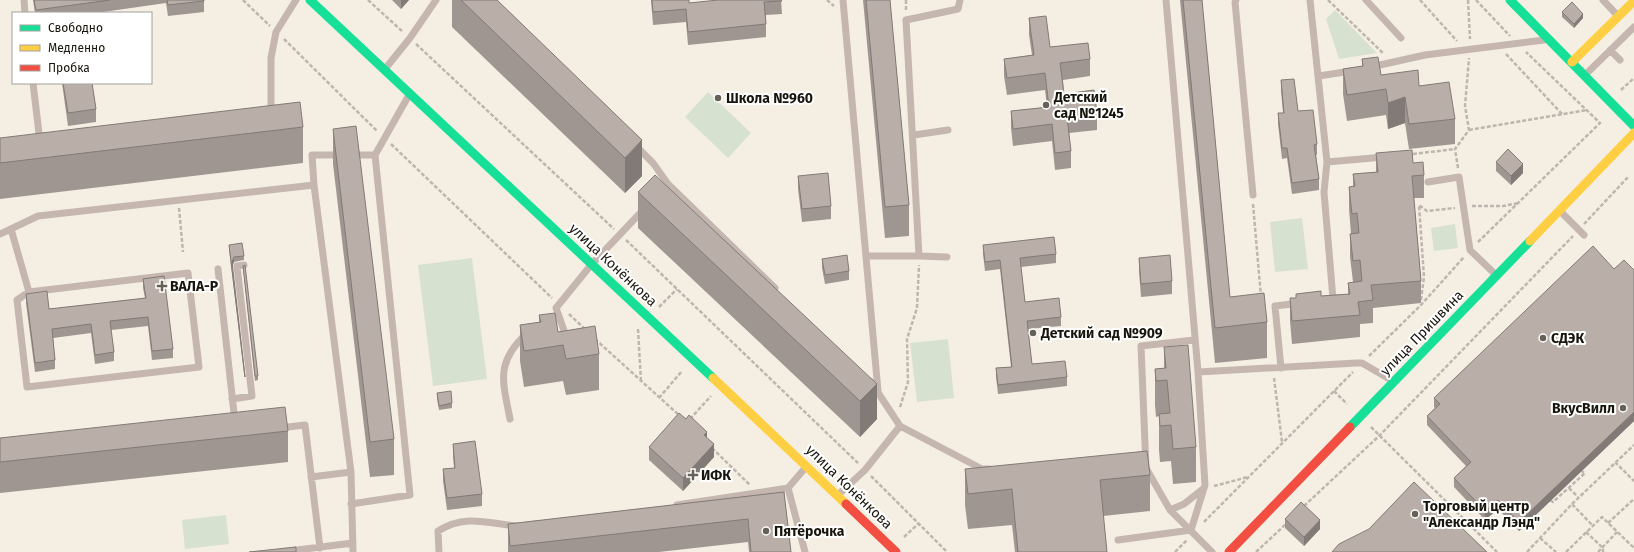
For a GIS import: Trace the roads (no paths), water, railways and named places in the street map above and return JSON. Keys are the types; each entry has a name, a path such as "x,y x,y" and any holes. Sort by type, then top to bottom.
{"street":[{"name":"улица Конёнкова","path":"310,0 807,466 896,552"},
{"path":"1510,0 1634,126"},
{"path":"1572,62 1634,1"},
{"name":"улица Пришвина","path":"1229,552 1395,382 1496,275 1560,211 1634,133"}],"lane":[{"path":"24,0 25,12"},
{"path":"271,108 271,58 276,32 296,0"},
{"path":"384,70 410,38 436,0"},
{"path":"843,0 878,392"},
{"path":"920,256 906,20 958,9 960,0"},
{"path":"1166,0 1194,340 1198,372 1204,487 1192,532"},
{"path":"1236,0 1253,195"},
{"path":"1281,368 1275,306 1333,299 1324,192 1327,162 1310,0"},
{"path":"1366,0 1401,38"},
{"path":"1603,0 1618,16"},
{"path":"1584,75 1634,27"},
{"path":"1319,76 1393,63 1425,55 1548,39"},
{"path":"1610,50 1620,60"},
{"path":"33,84 41,151"},
{"path":"351,504 410,495 375,154 410,93"},
{"path":"914,135 948,130"},
{"path":"631,141 654,163 665,186 780,293"},
{"path":"353,552 351,472 314,185 312,155 375,154"},
{"path":"1327,162 1389,156"},
{"path":"1428,182 1459,176 1470,250 1496,275"},
{"path":"0,234 38,216 314,185"},
{"path":"569,343 555,308 591,265 652,201"},
{"path":"1560,211 1581,232"},
{"path":"11,229 29,292"},
{"path":"867,256 947,257"},
{"path":"232,399 252,396 238,266 244,265"},
{"path":"218,269 236,432"},
{"path":"188,273 199,367 28,387 17,300 29,292 188,273"},
{"path":"510,419 504,389 503,367 517,342 534,328"},
{"path":"1194,340 1141,346 1142,469 1170,510 1212,552"},
{"path":"1198,372 1362,363 1395,382"},
{"path":"864,375 878,392 900,426 982,469 996,469"},
{"path":"270,429 305,425 320,548"},
{"path":"838,496 865,470 900,426"},
{"path":"672,505 788,488 807,466"},
{"path":"311,477 351,472"},
{"path":"1170,510 1184,504 1204,487"},
{"path":"788,488 805,552"},
{"path":"439,552 438,531 449,524 474,520 524,527"},
{"path":"1118,540 1192,532"},
{"path":"281,552 353,543"}],"place":[{"name":"Школа №960","path":"718,98"},
{"name":"Детский сад №1245","path":"1046,105"},
{"name":"ВАЛА-Р","path":"162,286"},
{"name":"Детский сад №909","path":"1033,333"},
{"name":"СДЭК","path":"1543,338"},
{"name":"ВкусВилл","path":"1623,408"},
{"name":"ИФК","path":"693,475"},
{"name":"Торговый центр \"Александр Лэнд\"","path":"1415,514"},
{"name":"Пятёрочка","path":"766,531"}]}
